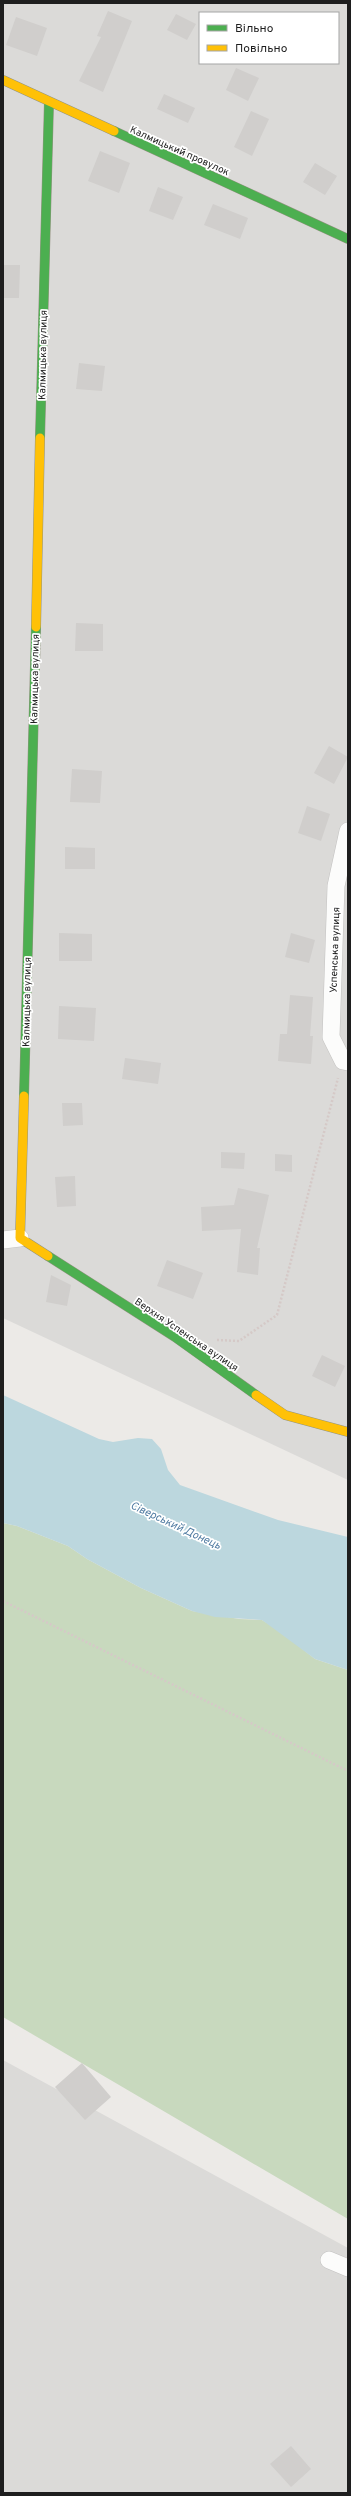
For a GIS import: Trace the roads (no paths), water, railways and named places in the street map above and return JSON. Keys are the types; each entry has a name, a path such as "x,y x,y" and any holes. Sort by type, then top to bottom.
{"street":[{"name":"Калмицький провулок","path":"3,80 348,239"},
{"name":"Калмицька вулиця","path":"20,1238 48,102"},
{"name":"Успенська вулиця","path":"345,1062 331,1037 336,886 348,831"},
{"path":"3,1240 20,1238"},
{"name":"Верхня Успенська вулиця","path":"20,1238 175,1337 285,1415 348,1432"},
{"path":"329,2260 348,2268"}],"water":[{"name":"Сіверський Донець","path":"3,1395 99,1439 113,1442 138,1438 152,1439 161,1449 168,1470 180,1485 278,1520 348,1537 348,1670 315,1659 262,1620 215,1617 192,1611 141,1588 87,1559 68,1546 17,1526 3,1523"}]}
